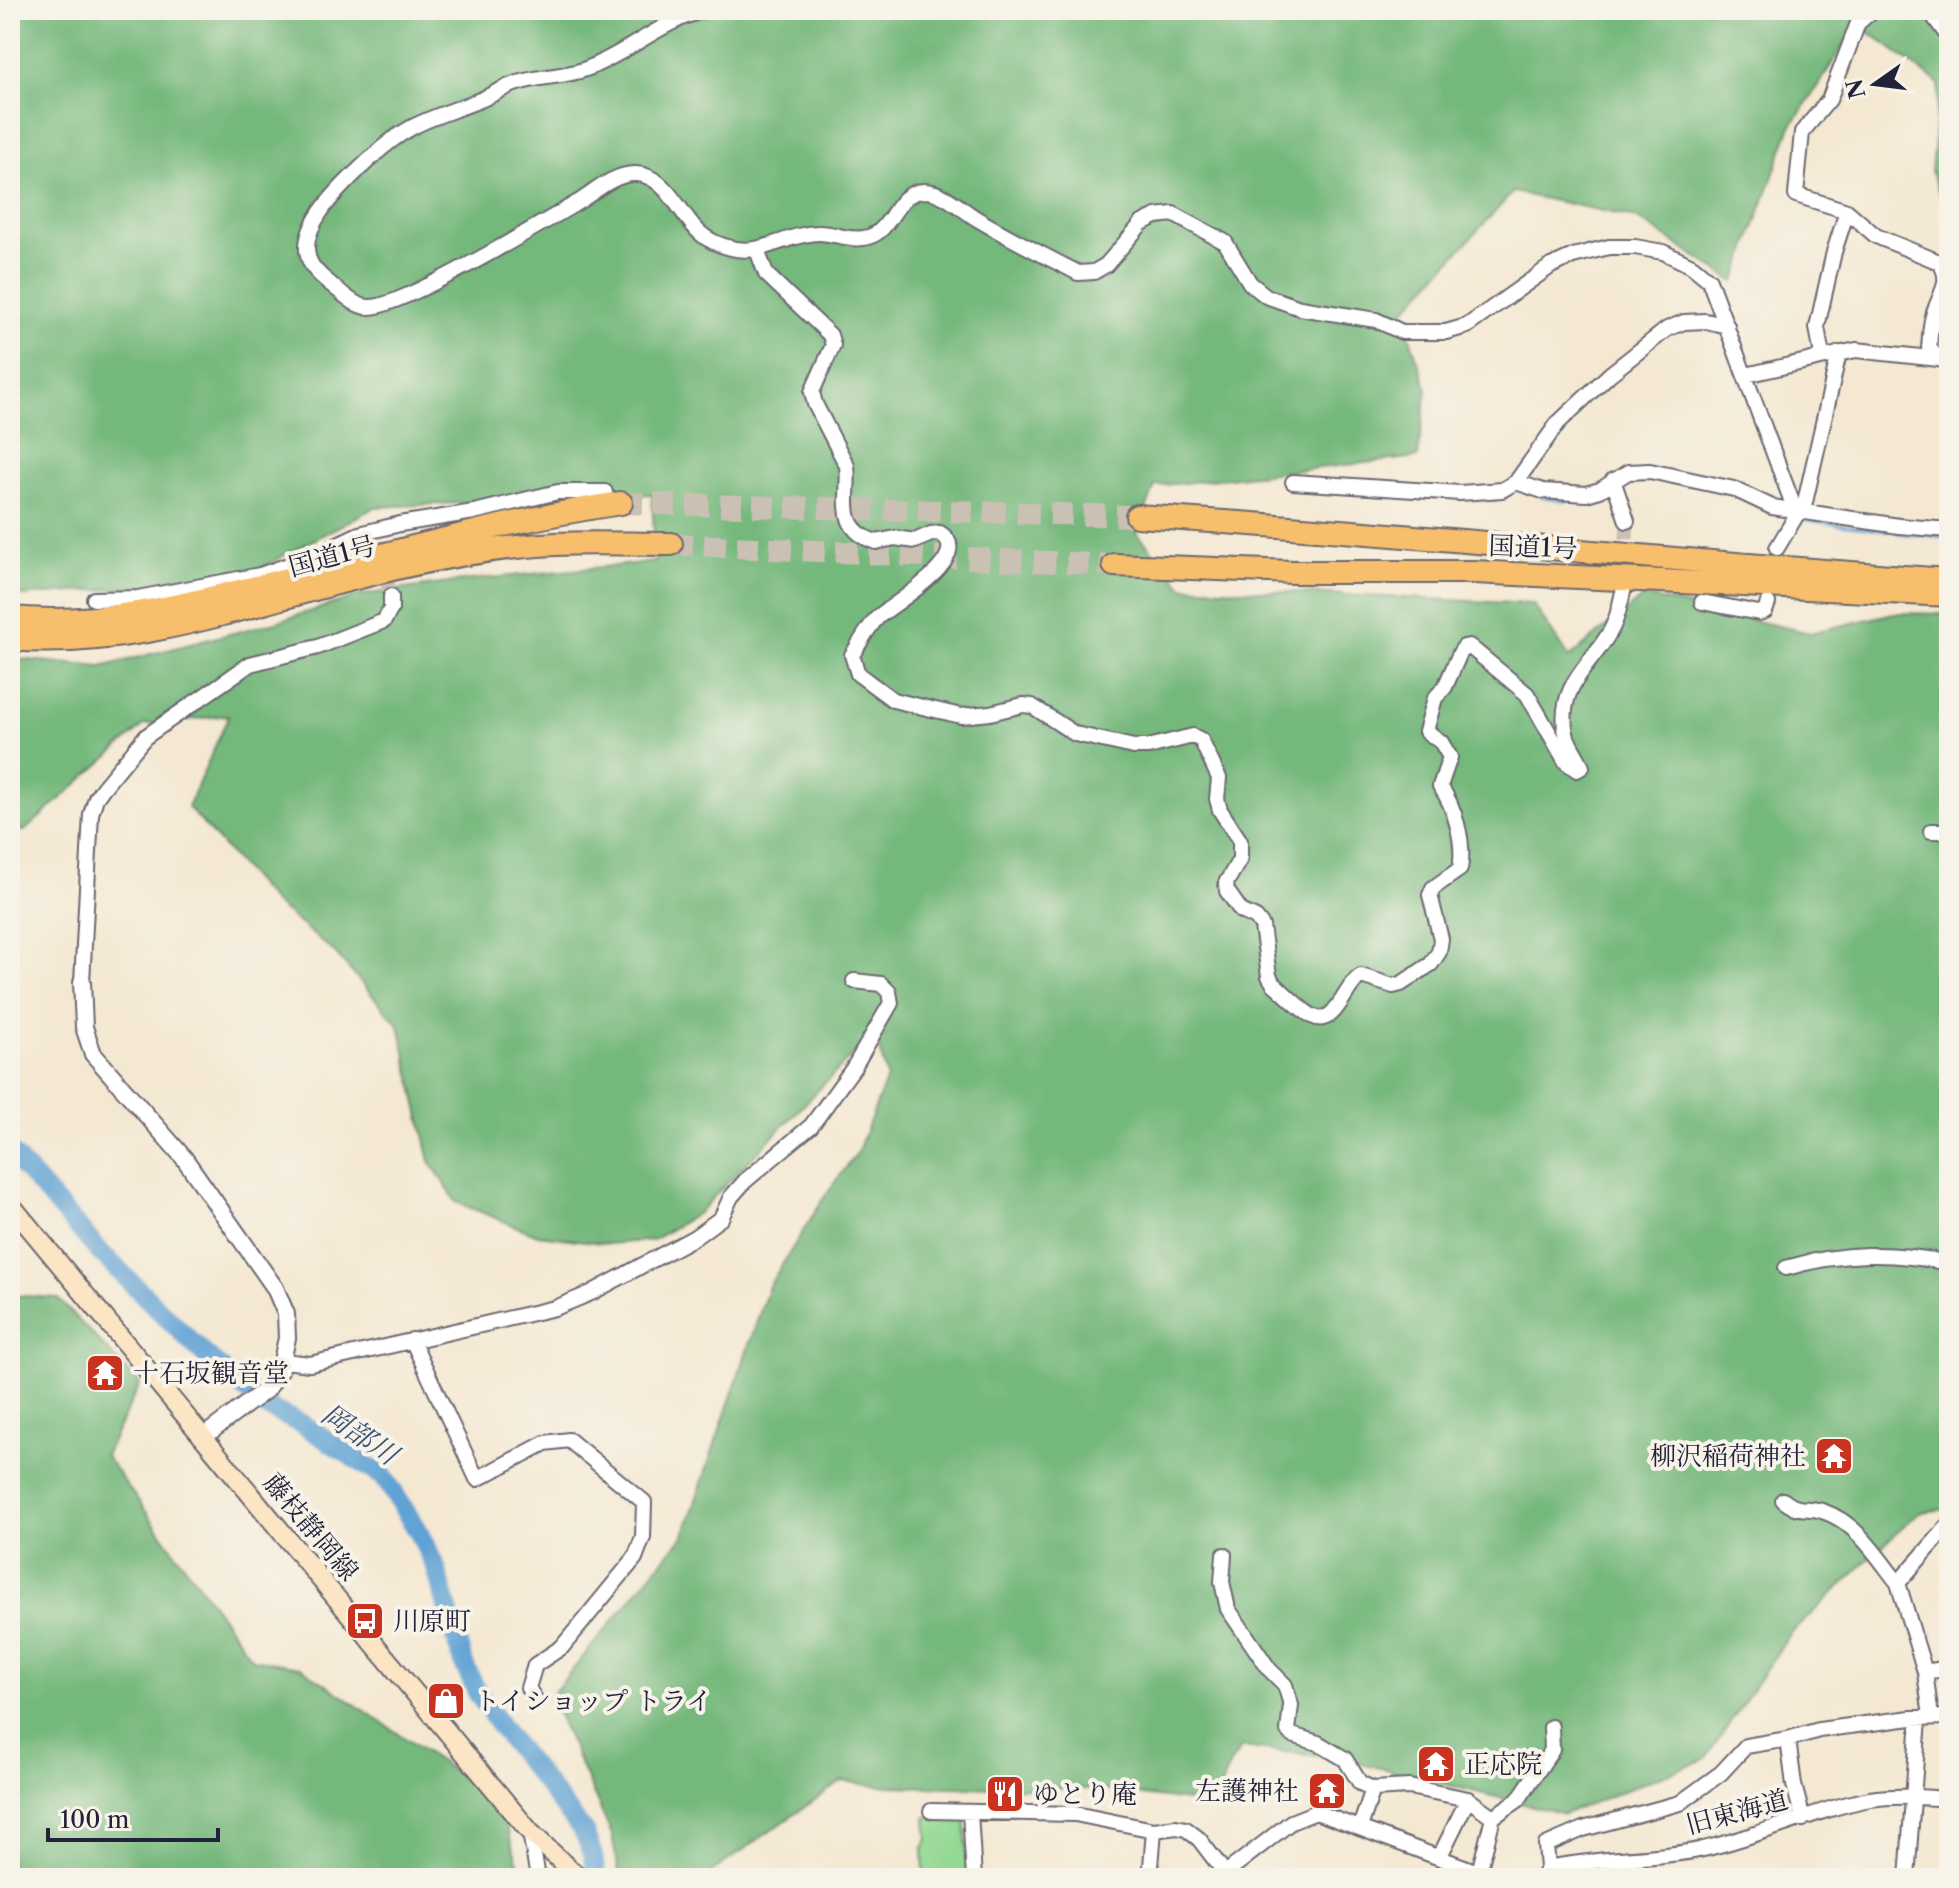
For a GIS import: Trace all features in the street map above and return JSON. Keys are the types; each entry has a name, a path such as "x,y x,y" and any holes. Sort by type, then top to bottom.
{"highway":[{"name":"国道1号","path":"10,618 74,621 158,612 613,497"},
{"name":"国道1号","path":"1137,516 1325,528 1604,555 1949,580"},
{"name":"国道1号","path":"10,639 73,641 133,635 379,572 476,553 554,544 671,544"},
{"name":"国道1号","path":"1114,565 1293,572 1503,573 1949,595"}],"main road":[{"name":"藤枝静岡線","path":"10,1204 530,1832 579,1878"}],"street":[{"path":"705,10 674,21 589,68 518,83 429,117 393,137 319,213 309,234 308,255 313,268 352,302 367,308 388,305 487,254 606,183 634,173 647,175 663,187 699,232 713,243 735,249 757,250 819,233 867,238 883,229 906,196 923,191 937,193 980,221 1078,273 1094,272 1106,265 1142,223 1156,216 1173,214 1225,242 1250,283 1266,296 1300,308 1376,320 1402,332 1446,332 1467,326 1551,266 1573,256 1609,247 1635,247 1663,252 1692,266 1709,280 1799,511"},
{"path":"1873,10 1858,23 1829,100 1802,132 1796,195 1847,211 1876,236 1939,262 1946,279 1933,313 1929,348 1944,361"},
{"path":"1929,10 1949,38"},
{"path":"1822,356 1817,327 1847,211"},
{"path":"757,250 766,274 830,335 833,345 812,392 815,404 847,466 845,501 848,516 857,530 876,542 895,538 915,541 940,533 951,543 951,551 944,563 877,618 852,655 858,674 893,700 961,716 1023,705 1044,712 1075,734 1134,747 1148,747 1193,736 1201,740 1219,778 1217,799 1220,810 1240,841 1240,859 1226,883 1227,891 1241,911 1256,918 1262,926 1269,976 1273,983 1309,1015 1325,1018 1333,1012 1353,980 1361,976 1393,986 1401,984 1431,964 1439,952 1440,927 1430,895 1433,888 1460,869 1462,856 1451,801 1440,786 1450,757 1441,742 1426,731 1435,698 1445,687 1464,647 1469,646 1527,694 1566,762 1577,770 1582,767 1567,741 1564,726 1568,693 1573,681 1611,632 1624,588"},
{"path":"1293,482 1486,493 1502,490 1516,482 1558,423 1610,374 1667,329 1684,322 1706,321 1727,326"},
{"path":"1746,375 1856,350 1944,361"},
{"path":"1777,548 1799,511 1839,353"},
{"path":"1516,482 1543,491 1586,494 1600,490 1628,472 1650,471 1734,489 1772,507 1899,526 1949,530"},
{"path":"1613,480 1627,521"},
{"path":"94,599 152,596 260,575 375,536 558,492 613,497"},
{"path":"203,1437 267,1389 284,1361 286,1314 275,1288 184,1158 93,1054 84,1027 82,982 91,814 103,788 145,737 250,664 318,647 384,621 391,609 391,596"},
{"path":"1702,602 1759,613 1765,611 1768,603"},
{"path":"1931,831 1949,831"},
{"path":"284,1361 310,1364 555,1308 591,1293 695,1237 721,1218 731,1197 745,1181 811,1126 854,1067 891,1003 889,992 881,984 854,981"},
{"path":"1786,1268 1823,1258 1907,1255 1949,1263"},
{"path":"412,1340 477,1479 545,1443 569,1440 644,1502 643,1537 635,1558 562,1647 535,1665 528,1688 535,1699"},
{"path":"1783,1500 1793,1508 1824,1511 1842,1522 1865,1542 1898,1583 1925,1672 1925,1718 1907,1878"},
{"path":"1898,1583 1949,1525"},
{"path":"1224,1555 1222,1582 1228,1609 1269,1669 1285,1685 1291,1705 1288,1731 1292,1735 1318,1743 1345,1759 1360,1783 1373,1789 1409,1787 1468,1799 1493,1817"},
{"path":"1925,1672 1949,1668"},
{"path":"1545,1873 1546,1845 1583,1829 1680,1803 1721,1773 1746,1746 1819,1730 1949,1717"},
{"path":"1479,1872 1493,1817 1518,1800 1552,1750 1551,1727"},
{"path":"1788,1739 1794,1785 1803,1819"},
{"path":"1360,1827 1373,1789"},
{"path":"1440,1856 1468,1799"},
{"name":"旧東海道","path":"1545,1873 1579,1862 1701,1850 1871,1799 1949,1799"},
{"path":"931,1811 1075,1814 1154,1830 1176,1827 1192,1833 1222,1876 1300,1817 1316,1812 1494,1878"},
{"path":"970,1812 974,1878"},
{"path":"1150,1878 1154,1830"},
{"path":"530,1832 538,1878"}],"green space":[{"path":"10,10 1949,10 1949,220 1931,171 1939,84 1858,24 1790,128 1735,282 1636,218 1513,192 1402,313 1427,389 1418,457 1155,486 1137,533 1183,587 1533,604 1569,658 1644,596 1810,633 1894,613 1949,614 1949,1509 1919,1512 1790,1634 1705,1759 1564,1814 1345,1759 1242,1747 1230,1764 1219,1793 1202,1803 1097,1789 876,1786 842,1781 703,1878 620,1878 612,1835 550,1697 684,1535 769,1286 826,1194 857,1153 887,1078 875,1032 698,1213 653,1240 609,1244 538,1235 456,1202 430,1161 399,1025 333,951 271,900 188,807 229,715 144,725 23,832 10,817 10,658 101,667 276,622 361,595 470,580 655,562 652,494 375,507 240,579 10,597"},
{"path":"10,1295 57,1298 140,1384 105,1455 252,1659 300,1667 458,1774 504,1820 523,1878 10,1878"},
{"path":"965,1814 968,1878 924,1878 923,1849 928,1840 926,1817"}],"waterway":[{"path":"1477,499 1495,500 1501,497"},
{"path":"1542,497 1563,501 1570,499"},
{"path":"1799,519 1887,531"},
{"path":"1898,533 1949,537"},
{"name":"岡部川","path":"10,1152 98,1250 203,1353 266,1407 302,1424 384,1477 419,1533 436,1568 463,1662 478,1694 584,1832 593,1855 596,1878"}],"tunnel":[{"path":"621,503 1137,516"},
{"path":"1626,560 1627,521"},
{"path":"377,542 391,596"},
{"path":"671,544 1114,565"}],"place":[{"name":"十石坂観音堂","path":"105,1373"},
{"name":"柳沢稲荷神社","path":"1834,1456"},
{"name":"川原町","path":"365,1621"},
{"name":"トイショップ トライ","path":"446,1701"},
{"name":"正応院","path":"1436,1764"},
{"name":"左護神社","path":"1327,1791"},
{"name":"ゆとり庵","path":"1005,1794"}]}
